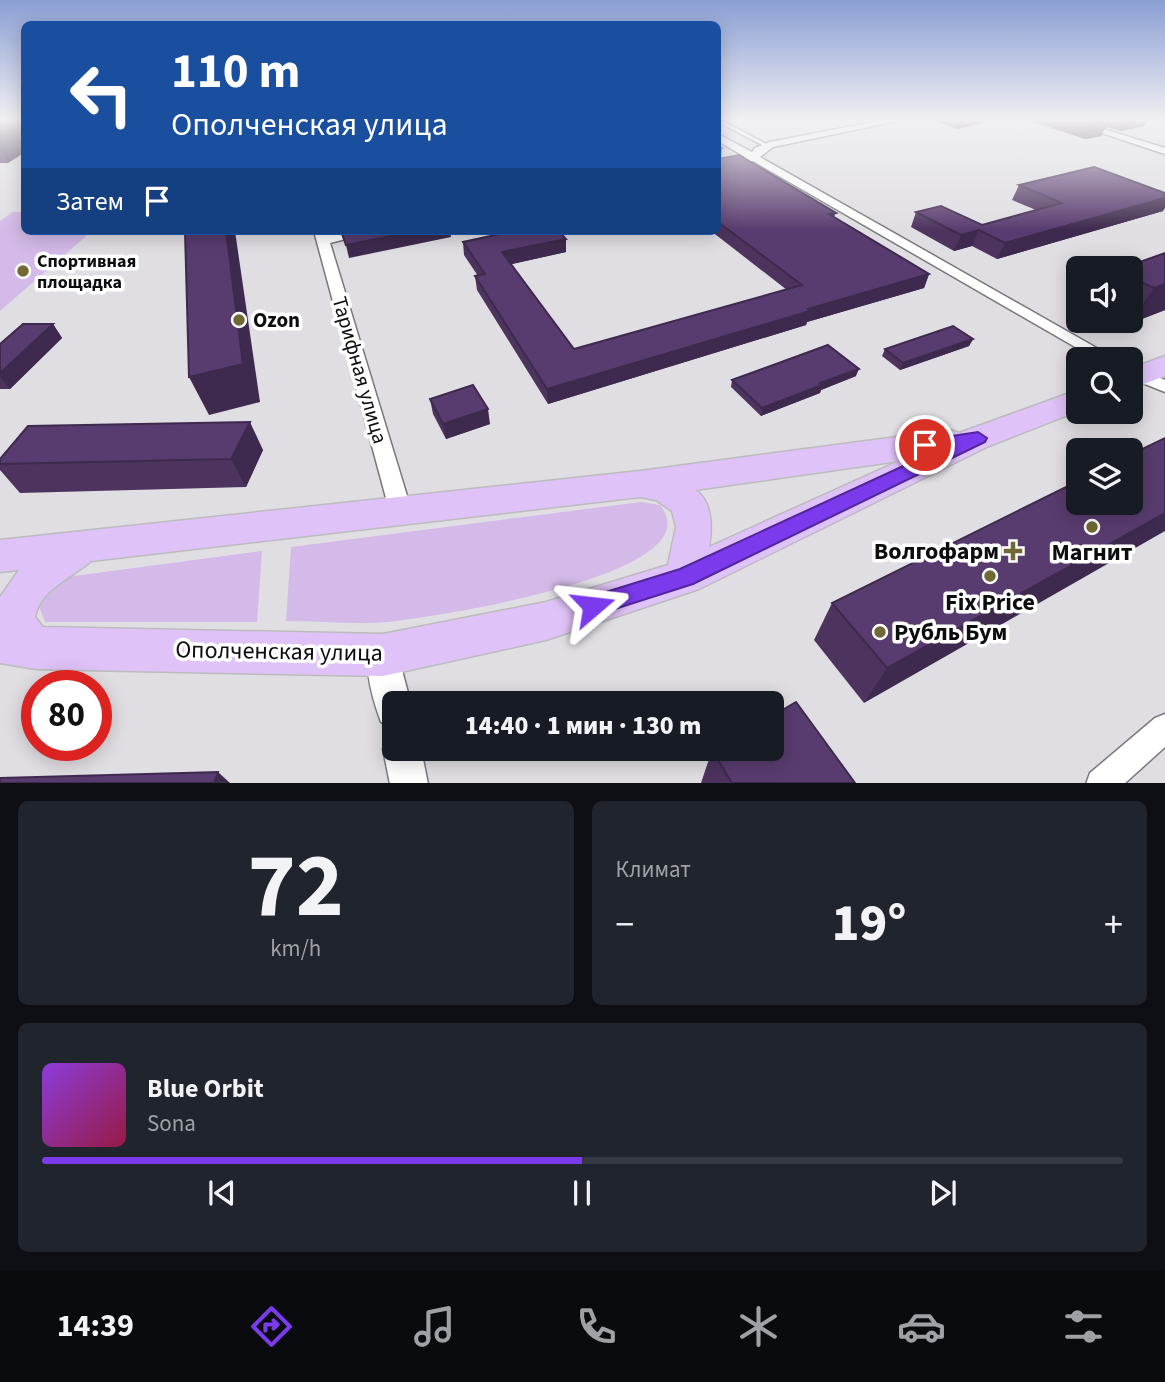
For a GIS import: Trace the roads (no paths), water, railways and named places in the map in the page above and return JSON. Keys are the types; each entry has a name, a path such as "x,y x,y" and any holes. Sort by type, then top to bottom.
{"highway":[{"path":"1143,378 1165,365"},
{"name":"Ополченская улица","path":"18,646 383,655 546,621 685,577 978,438 1066,405"},
{"name":"Ополченская улица","path":"0,556 640,484 978,438"},
{"path":"640,484 665,488 688,503 694,527 685,577"},
{"path":"18,646 14,614 19,602 41,573 61,558 96,544"}],"street":[{"path":"721,164 754,158 1087,347"},
{"name":"Тарифная улица","path":"322,236 400,509"},
{"path":"383,655 390,691"},
{"path":"1101,783 1165,728"},
{"path":"404,761 408,783"}],"place":[{"name":"Спортивная площадка","path":"23,271"},
{"name":"Ozon","path":"239,320"},
{"name":"Магнит","path":"1092,527"},
{"name":"Волгофарм","path":"1013,551"},
{"name":"Fix Price","path":"990,576"},
{"name":"Рубль Бум","path":"880,632"}]}
